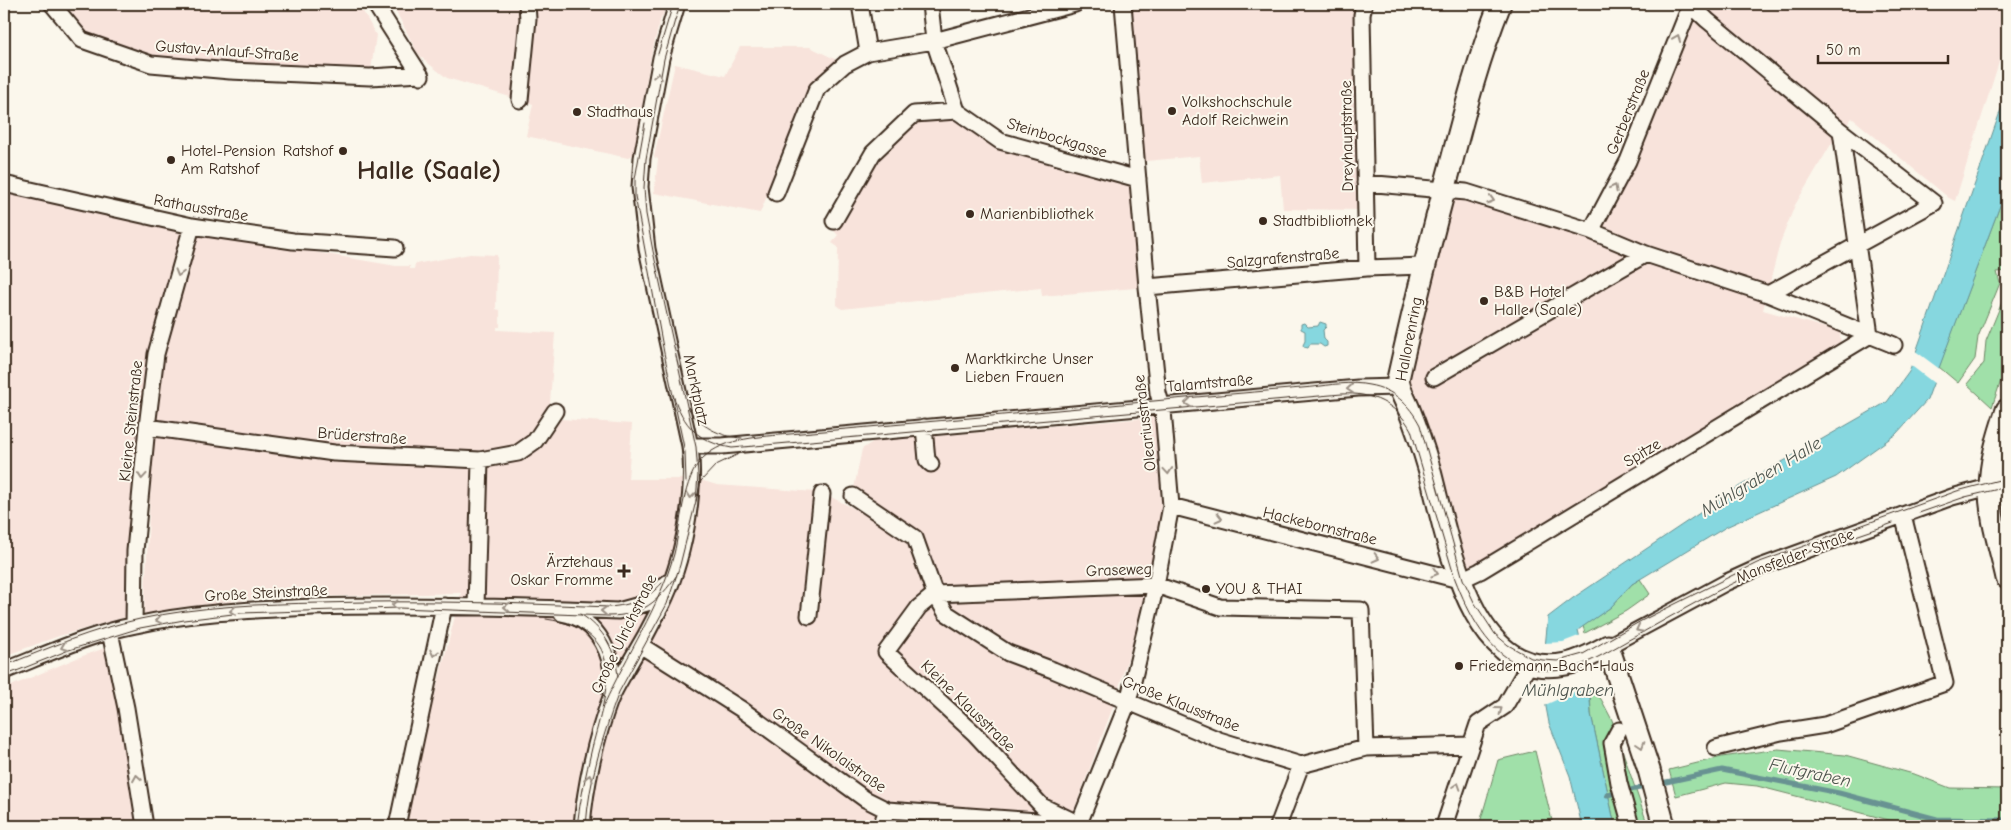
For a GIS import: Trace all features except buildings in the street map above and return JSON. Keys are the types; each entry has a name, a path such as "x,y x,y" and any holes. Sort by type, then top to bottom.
{"street":[{"name":"Gustav-Anlauf-Straße","path":"52,4 82,40 151,64 230,71 370,77 420,75 374,4"},
{"path":"520,100 528,19 527,4"},
{"name":"Marktplatz","path":"678,4 661,58 642,158 640,187 648,249 690,446 722,446 874,432"},
{"path":"860,4 868,52"},
{"path":"832,224 873,153 914,114 957,111 934,41 930,4"},
{"path":"776,193 817,89 846,64 868,52 934,41 1076,4"},
{"name":"Oleariusstraße","path":"1081,826 1128,702 1156,585 1171,506 1147,288 1123,4"},
{"name":"Dreyhauptstraße","path":"1364,4 1362,14 1367,268"},
{"name":"Hallorenring","path":"1500,4 1489,32 1470,94 1423,266 1398,379 1399,387 1408,405 1424,452 1459,579 1473,608 1491,636 1504,650 1536,664"},
{"path":"1690,4 1841,131 1934,203 1768,294"},
{"name":"Gerberstraße","path":"1591,231 1628,160 1690,4"},
{"name":"Steinbockgasse","path":"957,111 1000,141 1138,180"},
{"path":"1841,131 1870,335"},
{"path":"1365,182 1466,192 1591,231 1646,254 1768,294 1894,345"},
{"name":"Rathausstraße","path":"4,184 192,226 293,241 395,248"},
{"name":"Kleine Steinstraße","path":"134,625 135,551 156,354 192,226"},
{"path":"1434,377 1646,254"},
{"name":"Salzgrafenstraße","path":"1147,288 1367,268 1423,266"},
{"name":"Spitze","path":"1459,579 1480,572 1870,335"},
{"name":"Talamtstraße","path":"874,432 1358,388 1399,387"},
{"path":"2007,410 1993,457 1999,484 1991,505 2007,578"},
{"name":"Brüderstraße","path":"147,428 334,453 480,460 518,453 535,441 555,411"},
{"path":"924,426 927,460 931,464"},
{"name":"Große Ulrichstraße","path":"582,826 590,774 610,699 662,604 673,574 691,500 693,471 690,446"},
{"path":"476,607 480,460"},
{"name":"Mansfelder Straße","path":"1600,650 1760,567 1903,515 1999,484"},
{"path":"810,616 822,494"},
{"name":"Große Klausstraße","path":"853,496 915,538 935,594 946,612 1008,652 1219,740 1301,764"},
{"name":"Hackebornstraße","path":"1171,506 1459,579"},
{"path":"1716,748 1781,732 1825,725 1945,683 1903,515"},
{"name":"Große Steinstraße","path":"4,671 68,646 134,625 184,616 240,610 399,605 628,610 647,603 662,590 673,574"},
{"name":"Graseweg","path":"935,594 1156,585 1220,607 1361,610 1366,748"},
{"name":"Kleine Klausstraße","path":"935,594 920,607 886,652 974,733 1042,806 1081,826"},
{"path":"397,826 444,606"},
{"name":"Große Steinstraße","path":"538,608 573,615 596,633 602,641 611,663 612,688 610,699"},
{"path":"110,632 126,708 145,826"},
{"name":"Große Nikolaistraße","path":"640,645 734,704 866,799 887,810 1081,826"},
{"path":"1444,826 1478,724 1506,706 1536,664 1567,664 1600,650 1649,770 1664,826"},
{"path":"1619,730 1612,743 1619,783 1631,826"},
{"path":"1278,826 1301,764 1366,748 1470,745"},
{"path":"881,826 887,810"}],"shaded area":[{"path":"52,4 359,4 376,35 370,77 151,64 82,40"},
{"path":"392,4 668,4 660,21 651,56 634,154 628,158 526,136 533,104 447,78 417,52"},
{"path":"1123,4 1364,4 1366,210 1283,209 1280,175 1202,183 1199,156 1136,162"},
{"path":"1690,4 2007,4 2007,37 1955,201 1852,118 1830,146 1795,205 1780,243 1763,310 1840,332 1841,352 1463,579 1398,379 1444,189 1591,231"},
{"path":"740,47 810,47 845,64 817,89 776,193 767,196 760,213 654,193 658,159 654,157 675,64 725,76"},
{"path":"957,111 1000,141 1138,179 1147,287 1042,296 1041,288 842,309 837,305 838,247 832,243 838,235 830,227 873,153 914,114"},
{"path":"4,187 182,231 150,349 133,615 59,636 4,656"},
{"path":"198,232 396,266 410,266 410,269 414,269 415,264 470,254 497,255 496,309 500,310 500,327 497,327 497,330 555,333 550,403 561,419 632,424 628,479 697,479 717,485 816,492 827,495 859,511 853,496 862,449 874,441 1160,417 1161,518 1149,588 1114,704 1073,813 1072,826 401,826 461,593 263,598 183,607 144,614 151,477 163,345"},
{"path":"105,648 111,652 137,826 4,826 4,689"}],"green space":[{"path":"2007,187 2007,271 1997,272 2000,283 1978,337 1975,359 1958,383 1939,367"},
{"path":"2007,290 2007,363 1992,407 1967,384 1984,363 1986,341"},
{"path":"1640,579 1650,594 1626,611 1585,633 1583,626 1611,607 1632,584"},
{"path":"1590,689 1601,699 1612,720 1648,826 1615,826 1591,714"},
{"path":"1778,749 1845,755 1917,775 1950,788 2007,789 2007,826 1895,826 1893,821 1757,786 1726,783 1676,796 1669,770 1722,757"},
{"path":"1535,751 1553,825 1479,826 1498,760"}],"water":[{"name":"Mühlgraben","path":"2007,92 2007,187 1927,400 1896,434 1836,477 1726,527 1632,584 1611,607 1578,630 1588,671 1591,714 1615,826 1582,826 1570,776 1549,723 1546,707 1544,658 1548,617 1573,598 1740,486 1887,402 1909,372"},
{"path":"1320,322 1326,324 1323,330 1327,346 1310,344 1308,348 1304,347 1305,331 1301,329 1301,324 1304,323 1308,327 1318,326"}],"pier":[{"path":"1914,350 1941,370 1935,384 1909,364"},
{"path":"1581,635 1591,671 1593,689 1585,687 1543,706 1541,658 1544,643 1563,642"}],"waterway":[{"name":"Flutgraben","path":"1657,784 1722,770 1839,793 1937,819 2007,820"},
{"name":"Flutgraben","path":"1607,795 1649,786"}],"tram line":[{"path":"658,54 673,4"},
{"path":"681,4 664,59 646,159 644,188 646,214 653,251 696,447 698,475 696,501"},
{"path":"645,123 635,179 635,196 664,353 685,452 686,482"},
{"path":"604,705 668,574 674,554 686,490 696,467 712,451 744,439 1341,384 1355,383 1378,387 1393,394 1405,404 1420,425 1463,579 1474,602 1495,634 1508,645 1531,658 1558,661 1583,654 1641,621 1757,563 1957,491 2007,478"},
{"path":"673,395 682,416 694,431 710,442 732,448 1342,394 1363,395 1373,398 1391,407 1411,430 1455,579 1473,619 1502,654 1514,662 1542,670 1563,670 1586,663 1745,577 1810,551 1893,523"},
{"path":"688,407 692,414 704,425 718,433 742,438"},
{"path":"586,826 590,792 608,725 619,692 667,604 680,565 701,481 716,465 745,451"},
{"path":"1919,513 1965,497 2007,487"},
{"path":"4,676 69,650 140,628 241,613 399,608 620,615 648,606 663,593 677,575"},
{"path":"4,666 105,628 140,619 208,608 357,602 465,602 609,607 638,601 650,594 662,583"},
{"path":"580,614 596,626 607,641 615,658 618,677"},
{"path":"546,619 573,626 591,636 601,650 606,666 603,705 585,777 577,826"}],"place":[{"name":"Volkshochschule Adolf Reichwein","path":"1172,111"},
{"name":"Stadthaus","path":"577,112"},
{"name":"Ratshof","path":"343,151"},
{"name":"Hotel-Pension Am Ratshof","path":"171,160"},
{"name":"Marienbibliothek","path":"970,214"},
{"name":"Stadtbibliothek","path":"1263,221"},
{"name":"B&B Hotel Halle (Saale)","path":"1484,301"},
{"name":"Marktkirche Unser Lieben Frauen","path":"955,368"},
{"name":"Ärztehaus Oskar Fromme","path":"624,571"},
{"name":"YOU & THAI","path":"1206,589"},
{"name":"Friedemann-Bach-Haus","path":"1459,666"}],"district":[{"name":"Halle (Saale)","path":"429,171"}],"water label":[{"name":"Mühlgraben Halle","path":"1761,477"}]}
